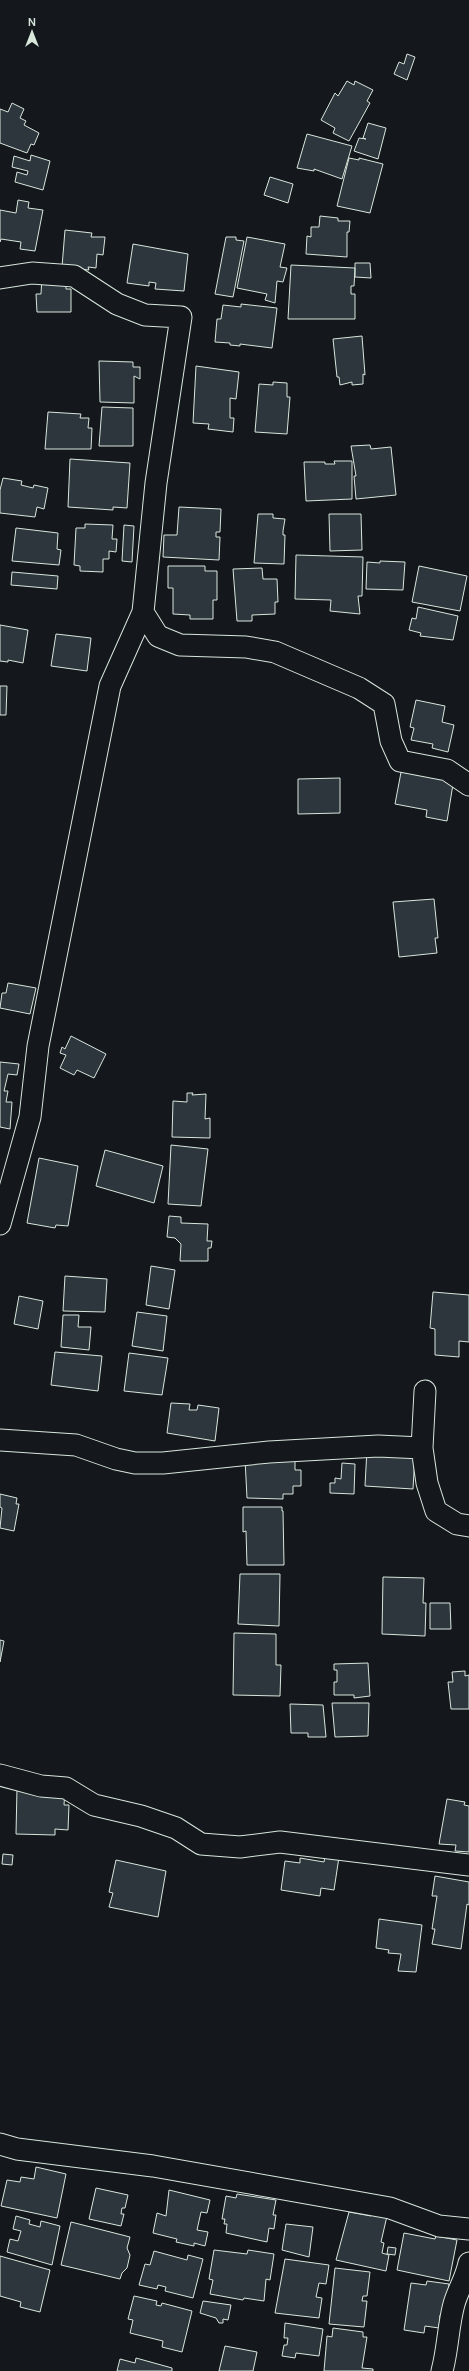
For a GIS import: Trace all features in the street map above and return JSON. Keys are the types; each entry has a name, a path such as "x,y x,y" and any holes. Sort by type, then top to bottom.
{"street":[{"path":"0,278 32,273 74,276 124,307 144,315 180,317 156,483 143,612 110,686 38,1046 30,1117 0,1224"},
{"path":"143,612 158,636 180,645 246,647 275,652 359,688 384,704 391,741 400,761 447,770 469,785"},
{"path":"425,1391 422,1448 427,1483 436,1510 457,1524 469,1526"},
{"path":"0,1440 76,1445 116,1459 135,1463 163,1463 269,1452 378,1446 422,1448"},
{"path":"0,1775 41,1786 66,1788 94,1805 141,1816 176,1828 201,1844 240,1847 280,1842 469,1865"},
{"path":"0,2144 17,2149 153,2166 390,2208 439,2226 469,2229"},
{"path":"442,2371 448,2348 450,2322 455,2302 466,2278 469,2263"}],"building":[{"path":"407,54 415,57 407,80 394,74 399,62 404,64"},
{"path":"347,81 354,85 355,81 373,90 367,101 370,103 349,141 333,133 335,128 321,120 335,93 338,96"},
{"path":"12,103 24,109 20,118 26,121 24,125 39,133 34,145 31,144 27,153 0,143 0,109 8,112"},
{"path":"368,123 386,128 378,159 354,151 359,138 366,139 363,138"},
{"path":"307,134 352,146 342,179 314,169 314,171 297,168"},
{"path":"31,155 50,161 43,190 15,182 17,172 27,175 28,171 12,167 14,156 30,161"},
{"path":"349,158 359,160 359,158 383,164 370,213 337,206"},
{"path":"270,177 293,184 288,203 264,195"},
{"path":"18,200 29,202 28,208 43,210 35,251 20,249 21,242 1,239 0,242 0,210 16,213"},
{"path":"320,216 338,218 338,221 350,221 349,232 347,232 347,257 306,254 307,236 311,237 311,227 319,227"},
{"path":"65,230 92,233 91,237 105,237 103,255 97,254 96,268 88,267 89,270 62,267"},
{"path":"226,237 236,237 236,240 244,241 233,297 215,294"},
{"path":"247,237 285,244 280,267 287,268 283,282 277,281 275,303 265,300 267,294 237,288"},
{"path":"133,244 188,254 184,291 155,289 156,283 149,282 149,286 127,283"},
{"path":"355,263 370,263 371,278 355,277"},
{"path":"291,265 355,268 354,286 351,286 351,294 355,294 355,319 288,319"},
{"path":"42,276 66,278 66,289 71,289 71,312 37,312 36,294 41,294"},
{"path":"241,304 277,308 272,348 240,344 240,346 230,345 230,343 215,342 217,319 221,319 223,305 241,307"},
{"path":"362,336 365,375 363,374 363,384 352,385 352,382 340,385 339,377 337,377 333,339"},
{"path":"99,361 133,362 133,367 140,367 140,379 134,376 134,403 100,402"},
{"path":"196,366 239,372 236,399 230,398 230,418 234,418 233,432 208,429 209,424 193,423"},
{"path":"273,382 287,383 287,397 290,397 287,434 255,432 259,384 273,385"},
{"path":"102,407 133,408 133,446 99,446"},
{"path":"48,412 81,414 80,418 89,418 88,428 92,428 91,449 45,449"},
{"path":"370,445 371,449 391,447 396,495 356,499 354,476 356,476 351,446"},
{"path":"70,459 130,463 127,508 113,507 113,510 68,507"},
{"path":"334,461 352,461 352,499 306,501 304,462 325,462 325,464 335,464"},
{"path":"3,478 22,481 21,485 33,488 34,485 48,488 44,509 37,507 35,517 0,513 0,490"},
{"path":"179,507 221,509 220,532 216,532 216,537 220,537 219,560 163,557 164,535 177,535"},
{"path":"258,514 273,514 273,518 285,519 283,531 283,535 285,535 284,564 254,563"},
{"path":"329,514 361,514 362,550 330,551"},
{"path":"85,524 113,525 112,539 117,539 116,552 109,551 109,559 103,559 103,572 80,571 80,566 74,565 76,528 85,528"},
{"path":"124,525 134,526 132,562 122,561"},
{"path":"16,528 58,533 57,549 61,550 59,565 12,561"},
{"path":"296,555 363,557 362,596 358,596 360,614 330,611 331,600 295,599"},
{"path":"380,561 405,562 403,590 366,589 367,562 380,563"},
{"path":"168,566 205,566 205,571 217,571 217,600 213,600 213,619 190,619 190,615 173,614 173,588 168,588"},
{"path":"419,566 467,576 460,611 412,602"},
{"path":"262,568 263,579 277,579 278,602 275,602 275,614 252,615 252,621 237,621 233,569"},
{"path":"12,572 58,576 57,589 11,585"},
{"path":"418,607 458,616 453,640 420,636 421,633 409,630 412,618 416,619"},
{"path":"0,625 28,630 23,663 8,660 8,662 0,661"},
{"path":"56,634 91,638 87,671 51,666"},
{"path":"0,686 7,686 6,715 0,715"},
{"path":"416,700 445,706 442,722 454,725 448,752 432,748 433,744 411,740 414,728 410,727"},
{"path":"402,767 454,778 447,821 426,817 427,810 395,804"},
{"path":"340,778 340,813 298,814 298,779"},
{"path":"434,899 438,938 435,938 437,953 399,957 393,902"},
{"path":"8,983 36,988 30,1014 0,1008 2,993 6,993"},
{"path":"71,1036 106,1054 94,1078 77,1070 74,1075 60,1068 66,1055 60,1053 62,1047 65,1049"},
{"path":"0,1062 19,1064 17,1075 8,1074 4,1091 8,1091 6,1102 12,1102 10,1129 0,1127"},
{"path":"187,1093 193,1093 192,1095 206,1094 205,1119 210,1118 210,1138 172,1137 173,1101 187,1102"},
{"path":"171,1145 208,1149 201,1206 168,1204"},
{"path":"105,1150 163,1166 154,1203 96,1186"},
{"path":"39,1158 78,1166 68,1226 56,1225 55,1228 27,1223"},
{"path":"169,1216 181,1217 181,1223 208,1224 207,1241 212,1241 211,1248 208,1248 208,1261 180,1261 181,1244 175,1238 167,1237"},
{"path":"151,1266 175,1270 169,1309 146,1305"},
{"path":"65,1276 107,1279 105,1312 63,1311"},
{"path":"433,1292 469,1295 469,1342 459,1341 459,1357 435,1355 435,1329 430,1328"},
{"path":"19,1296 43,1301 38,1329 14,1324"},
{"path":"137,1312 167,1316 163,1351 132,1346"},
{"path":"63,1315 79,1315 78,1327 91,1327 89,1350 61,1347"},
{"path":"55,1352 102,1356 98,1391 51,1385"},
{"path":"129,1353 168,1358 162,1395 124,1391"},
{"path":"171,1403 190,1404 189,1410 197,1410 198,1405 219,1408 215,1441 167,1433"},
{"path":"367,1449 415,1455 413,1489 365,1486"},
{"path":"245,1459 295,1459 295,1470 301,1470 301,1486 293,1486 293,1494 283,1494 283,1499 247,1498"},
{"path":"342,1463 355,1464 354,1494 330,1493 330,1483 335,1483 335,1478 341,1479"},
{"path":"0,1494 17,1498 16,1504 19,1504 14,1531 0,1528 2,1508 0,1507"},
{"path":"243,1507 282,1507 284,1565 247,1565 246,1531 243,1532"},
{"path":"240,1574 280,1574 279,1626 238,1624"},
{"path":"383,1577 424,1578 423,1603 426,1603 425,1636 382,1634"},
{"path":"430,1603 450,1603 451,1629 430,1629"},
{"path":"234,1633 276,1634 276,1665 281,1665 280,1696 233,1695"},
{"path":"0,1640 4,1641 0,1662"},
{"path":"368,1663 370,1696 354,1698 354,1695 334,1695 334,1682 337,1682 337,1670 334,1670 334,1664"},
{"path":"465,1671 465,1676 469,1675 469,1709 451,1709 448,1682 453,1682 452,1672"},
{"path":"332,1703 369,1703 368,1736 335,1737"},
{"path":"290,1704 323,1705 326,1737 308,1737 308,1733 291,1733"},
{"path":"17,1788 65,1789 64,1805 69,1805 68,1830 55,1829 55,1835 16,1834"},
{"path":"447,1799 465,1802 464,1805 469,1806 469,1852 455,1851 456,1845 439,1844"},
{"path":"3,1854 13,1855 12,1865 2,1864"},
{"path":"325,1856 339,1857 334,1890 321,1888 320,1896 281,1890 285,1861 300,1863 300,1858 324,1862"},
{"path":"116,1860 166,1871 158,1917 109,1907 113,1893 109,1892"},
{"path":"435,1876 469,1882 469,1905 467,1904 461,1949 432,1944 435,1929 432,1929 437,1896 432,1896"},
{"path":"379,1919 422,1925 416,1972 398,1971 401,1954 388,1953 389,1950 376,1948"},
{"path":"36,2167 66,2174 57,2218 1,2206 7,2180 20,2182 21,2177 34,2179"},
{"path":"96,2188 128,2195 125,2208 122,2208 121,2214 124,2214 121,2226 89,2219"},
{"path":"169,2190 210,2200 207,2213 201,2212 197,2230 208,2232 205,2246 194,2243 194,2246 176,2242 177,2239 153,2233 157,2213 166,2216"},
{"path":"237,2194 276,2200 273,2215 276,2215 274,2229 269,2228 267,2242 226,2233 227,2224 224,2224 225,2219 222,2219 226,2196 236,2198"},
{"path":"349,2212 371,2216 371,2213 387,2216 381,2242 384,2243 382,2253 389,2255 386,2271 336,2260"},
{"path":"16,2216 30,2220 29,2224 40,2227 41,2221 60,2226 52,2265 7,2252 10,2239 18,2241 21,2231 13,2229"},
{"path":"71,2222 130,2237 127,2248 130,2255 127,2268 122,2273 120,2279 61,2265"},
{"path":"286,2224 313,2227 309,2257 282,2250"},
{"path":"404,2233 435,2239 436,2236 457,2240 449,2281 397,2270"},
{"path":"388,2247 396,2248 395,2255 387,2254"},
{"path":"214,2250 247,2254 248,2250 274,2254 270,2280 266,2279 264,2301 244,2298 243,2300 210,2294 213,2280 209,2279"},
{"path":"154,2251 187,2260 188,2255 203,2259 193,2298 165,2291 166,2287 158,2285 157,2289 139,2285 145,2264 150,2265"},
{"path":"0,2256 50,2270 40,2312 20,2307 21,2302 0,2296"},
{"path":"285,2259 329,2265 326,2284 319,2283 316,2297 322,2298 319,2318 275,2313"},
{"path":"335,2268 370,2272 367,2296 363,2296 362,2301 367,2301 364,2327 329,2324"},
{"path":"427,2281 449,2284 445,2316 440,2315 439,2328 425,2326 424,2333 404,2330 411,2283 426,2285"},
{"path":"134,2296 157,2301 156,2305 161,2306 162,2303 192,2311 182,2352 162,2347 163,2341 130,2333 133,2320 128,2319"},
{"path":"203,2301 231,2305 228,2320 223,2319 223,2323 219,2323 216,2318 200,2313"},
{"path":"285,2323 323,2329 319,2356 296,2353 295,2358 282,2356 284,2345 287,2345 288,2338 284,2338"},
{"path":"333,2328 363,2332 363,2337 367,2337 362,2368 373,2369 373,2371 324,2371 327,2336 332,2337"},
{"path":"225,2346 257,2352 253,2371 219,2371"},
{"path":"136,2358 172,2368 172,2371 117,2371 120,2359 135,2363"}]}
